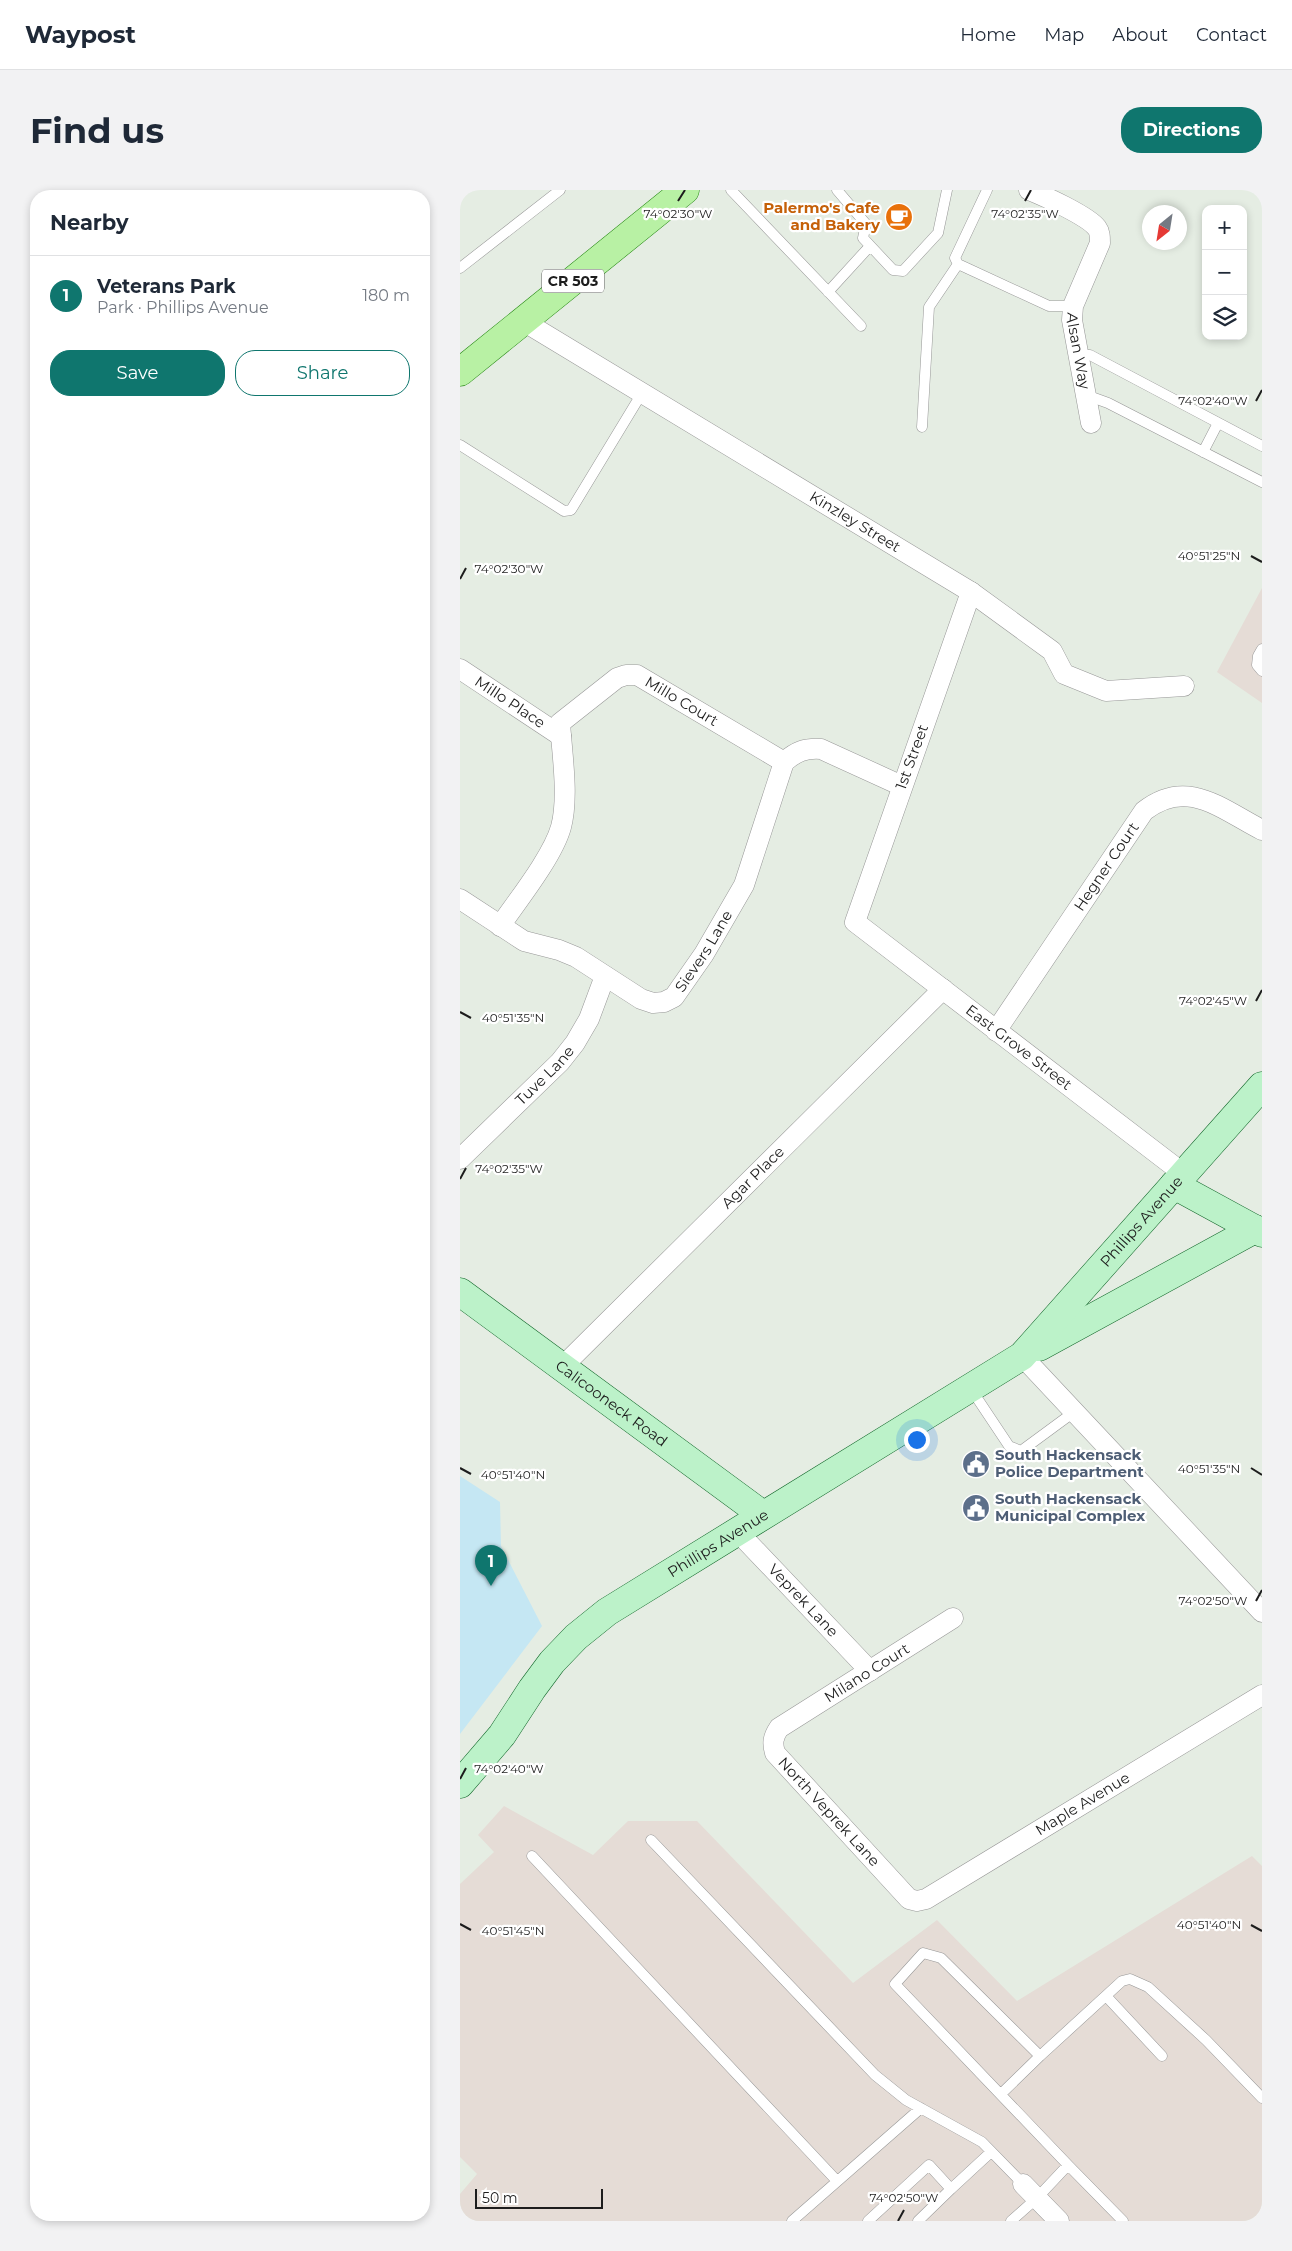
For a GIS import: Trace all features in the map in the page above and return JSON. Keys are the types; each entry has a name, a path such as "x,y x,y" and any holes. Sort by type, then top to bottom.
{"main road":[{"name":"CR 503","path":"460,372 685,190"}],"street":[{"name":"Alsan Way","path":"1038,192 1096,226 1100,233 1100,243 1073,306 1072,320 1092,423"},
{"name":"Kinzley Street","path":"524,321 971,592 1052,651 1064,674 1106,691 1184,686"},
{"name":"1st Street","path":"855,922 971,592"},
{"name":"Millo Place","path":"460,669 561,736"},
{"name":"Millo Court","path":"500,926 550,850 560,828 564,807 560,723 617,678 626,675 637,675 784,762"},
{"path":"784,762 795,752 808,748 821,749 902,786"},
{"name":"Sievers Lane","path":"460,899 524,941 576,957 641,999 653,1003 664,1002 680,990 704,954 744,885 784,762"},
{"name":"Hegner Court","path":"996,1030 1144,811 1155,802 1169,796 1185,795 1201,798 1262,830"},
{"name":"East Grove Street","path":"855,922 996,1030 1179,1180 1259,1231"},
{"name":"Tuve Lane","path":"460,1159 565,1056 588,1019 606,976"},
{"name":"Agar Place","path":"562,1367 943,989"},
{"name":"Phillips Avenue","path":"1022,1356 1262,1086"},
{"name":"Phillips Avenue","path":"460,1784 502,1735 552,1662 576,1637 607,1612 1022,1356 1259,1231"},
{"name":"Calicooneck Road","path":"460,1292 763,1515"},
{"path":"1022,1356 1262,1612"},
{"name":"Veprek Lane","path":"737,1531 870,1671"},
{"name":"Milano Court","path":"781,1727 953,1618"},
{"name":"Maple Avenue","path":"903,1895 917,1901 926,1899 1262,1695"},
{"name":"North Veprek Lane","path":"781,1727 774,1736 772,1745 775,1754 903,1895"},
{"path":"1030,2191 1059,2221"}],"lane":[{"path":"460,268 560,190"},
{"path":"731,190 861,326"},
{"path":"837,190 866,224 863,238 893,270 903,271 938,232 947,190"},
{"path":"987,190 956,258 958,264 1049,306 1073,306"},
{"path":"828,292 870,246"},
{"path":"922,427 929,307 958,264"},
{"path":"1078,355 1090,354 1262,446"},
{"path":"460,445 564,511 572,510 642,393"},
{"path":"1086,395 1108,403 1262,482"},
{"path":"1203,452 1218,422"},
{"path":"1262,649 1258,656 1258,665 1262,670"},
{"path":"970,1388 1009,1446 1021,1451 1074,1412"},
{"path":"651,1840 876,2075 906,2100 982,2142 1030,2191"},
{"path":"532,1856 837,2181"},
{"path":"1040,2056 941,1958 923,1953 895,1984 1123,2221"},
{"path":"1001,2094 1122,1981 1130,1979 1148,1987 1206,2040 1262,2098"},
{"path":"1106,1996 1162,2056"},
{"path":"792,2221 921,2108"},
{"path":"918,2221 992,2152"},
{"path":"868,2221 929,2165 951,2189"},
{"path":"1011,2221 1030,2191 1068,2165"}],"shaded area":[{"path":"1262,588 1262,703 1217,672"},
{"path":"460,1476 500,1502 501,1546 542,1626 460,1734"},
{"path":"504,1806 593,1855 628,1821 697,1821 853,1983 937,1920 1017,2001 1252,1856 1262,1866 1262,2221 460,2221 460,2194 477,2174 460,2157 460,1884 494,1852 478,1835"}],"place":[{"name":"Palermo's Cafe and Bakery","path":"899,217"},
{"name":"South Hackensack Police Department","path":"976,1464"},
{"name":"South Hackensack Municipal Complex","path":"976,1508"},
{"name":"Veterans Park","path":"491,1586"}]}
